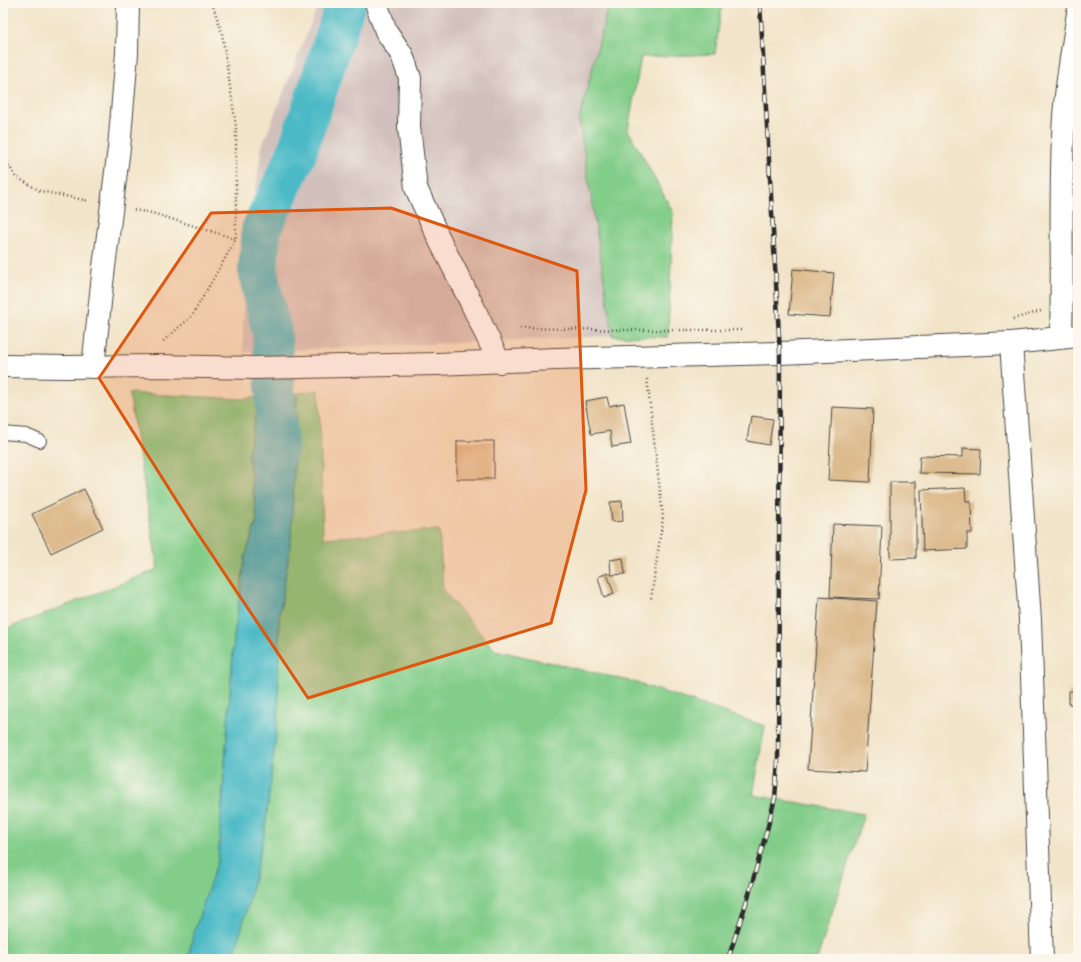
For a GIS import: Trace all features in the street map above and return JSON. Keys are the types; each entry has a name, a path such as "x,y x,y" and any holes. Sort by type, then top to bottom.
{"street":[{"path":"93,367 119,148 127,53 128,3"},
{"path":"378,3 377,6 386,31 402,55 410,78 409,127 416,188 499,362"},
{"path":"3,366 255,368 437,364 644,356 780,353 1012,343 1070,337 1062,305 1062,135 1073,79 1078,13"},
{"path":"1012,343 1030,620 1042,959"}],"lane":[{"path":"3,433 26,435 40,441"}],"path":[{"path":"136,367 192,316 236,239 236,126 222,33 212,3"},
{"path":"3,155 14,176 40,191 92,202"},
{"path":"130,209 152,213 236,239"},
{"path":"1009,320 1062,305"},
{"path":"520,328 745,330"},
{"path":"644,356 662,516 651,599"}],"highlighted area":[{"path":"391,208 577,271 586,490 551,623 308,698 192,525 99,378 211,213"}],"shaded area":[{"path":"319,3 609,3 579,120 613,336 243,352 243,269 262,146"}],"green space":[{"path":"609,3 722,3 715,54 641,57 628,130 673,212 668,337 613,336 579,120"},
{"path":"319,390 323,538 439,530 443,591 495,650 634,682 765,726 753,795 864,814 817,959 233,959 249,900 265,829 278,716 279,619 291,538 297,393"},
{"path":"129,393 242,399 260,397 248,453 257,520 245,558 234,638 218,860 193,935 188,959 3,959 3,632 4,630 158,569"}],"water":[{"path":"297,393 291,538 279,619 278,716 265,829 249,900 233,959 188,959 193,935 218,860 234,638 245,558 257,520 248,453 260,397"}],"building":[{"path":"793,269 834,273 830,317 789,314"},
{"path":"607,397 609,406 624,403 631,444 612,447 610,431 591,434 585,401"},
{"path":"832,407 873,409 870,482 828,480"},
{"path":"751,416 773,419 769,445 747,441"},
{"path":"457,441 494,441 494,479 457,479"},
{"path":"963,448 981,449 980,474 919,473 920,456 963,457"},
{"path":"890,482 916,482 916,558 890,559"},
{"path":"965,488 966,501 971,501 972,533 967,533 967,549 923,551 921,490"},
{"path":"84,489 103,528 51,553 32,514"},
{"path":"622,501 623,521 612,522 610,502"},
{"path":"833,524 882,526 879,599 830,597"},
{"path":"623,558 625,574 611,575 610,560"},
{"path":"607,573 614,594 604,598 598,577"},
{"path":"819,597 877,601 865,772 808,769"},
{"path":"1069,691 1078,691 1078,705 1069,704"}],"waterway":[{"path":"278,450 272,332 258,271 261,230 296,155 346,3"}],"railway":[{"path":"728,959 749,894 767,830 775,798 778,761 780,353 760,3"}]}
